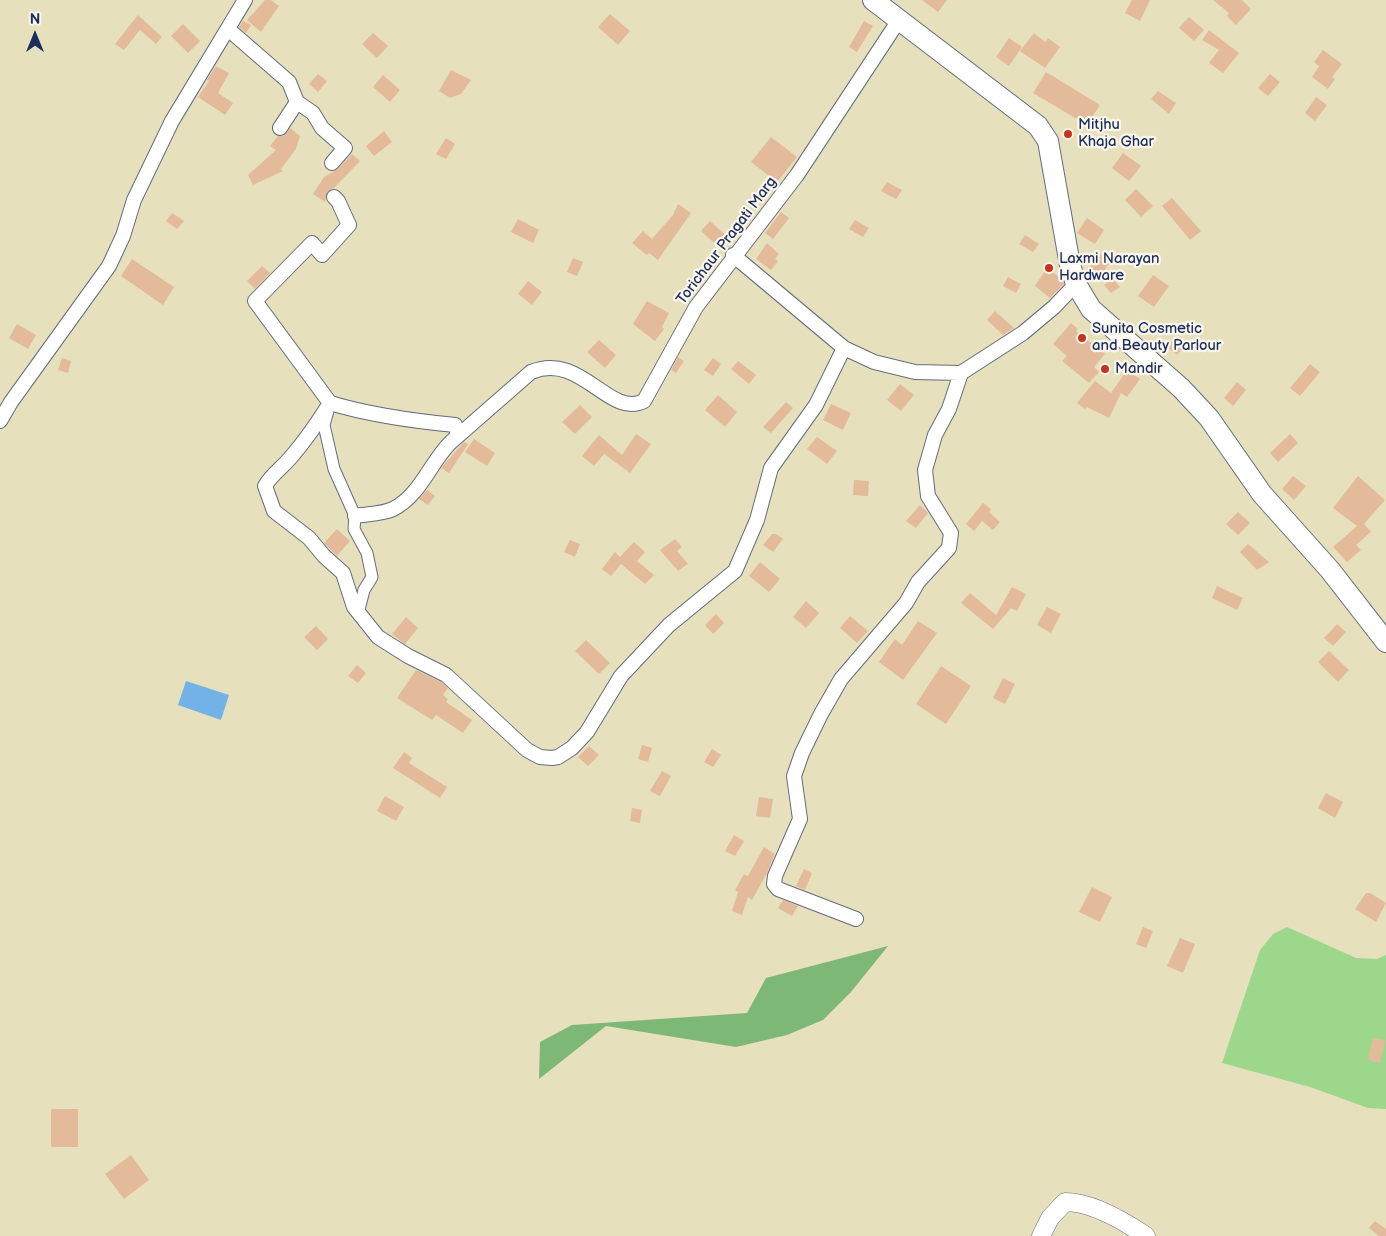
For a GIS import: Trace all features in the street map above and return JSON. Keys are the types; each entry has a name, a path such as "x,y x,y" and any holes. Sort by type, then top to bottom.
{"main road":[{"path":"873,0 1038,126 1045,134 1048,141 1065,243 1076,284 1097,315 1181,388 1209,418 1262,494 1330,570 1386,642"}],"street":[{"path":"0,421 11,402 109,266 123,236 134,200 172,121 245,0"},
{"name":"Torichaur Pragati Marg","path":"458,436 531,372 544,367 568,370 624,404 635,405 644,401 696,307 797,175 898,20"},
{"path":"228,29 289,82 296,102 314,113 322,128 345,148 332,163"},
{"path":"280,128 296,102"},
{"path":"334,197 338,201 349,226 322,255 312,243 255,301 330,402 352,409 455,426 458,436 439,453 428,472 407,499 392,510 355,516"},
{"path":"734,255 844,348 874,362 914,372 961,373 1022,333 1054,307 1076,284"},
{"path":"330,402 304,442 288,462 271,475 265,486 274,511 309,538 324,556 343,573 354,607 378,637 408,656 446,674 527,750 540,757 558,757 572,748 587,732 627,669 669,625 735,571 757,520 771,468 816,405 844,348"},
{"path":"856,920 778,889 774,884 775,876 800,819 794,776 805,745 842,679 906,603 918,582 949,548 951,533 928,496 925,470 935,435 949,409 961,373"},
{"path":"330,402 324,425 334,469 355,516 354,529 367,553 372,577 364,590 358,613"},
{"path":"1041,1236 1050,1218 1065,1202 1080,1202 1123,1221 1146,1236"}],"green space":[{"path":"1287,927 1356,958 1377,959 1386,955 1386,1109 1368,1108 1310,1087 1222,1063 1260,950 1273,934"},
{"path":"888,946 851,992 823,1020 787,1035 736,1047 606,1026 539,1079 540,1042 572,1025 747,1013 766,978"}],"water":[{"path":"186,681 229,695 221,720 178,705"}],"building":[{"path":"265,0 271,0 279,6 261,32 247,20"},
{"path":"922,0 947,0 938,12"},
{"path":"1132,0 1150,0 1140,21 1125,13"},
{"path":"1213,0 1242,0 1251,9 1236,25 1227,16 1229,13"},
{"path":"610,14 630,31 618,45 598,27"},
{"path":"138,15 162,37 156,44 140,30 124,50 115,44"},
{"path":"1189,17 1204,30 1194,41 1179,28"},
{"path":"243,21 251,25 246,33 239,27"},
{"path":"864,21 873,26 857,52 849,47"},
{"path":"183,24 200,41 188,53 171,36"},
{"path":"1209,30 1239,53 1223,73 1209,63 1219,50 1202,40"},
{"path":"373,33 388,46 377,58 362,44"},
{"path":"1034,33 1045,42 1048,38 1060,47 1045,68 1020,51"},
{"path":"1009,38 1022,47 1009,66 996,57"},
{"path":"1323,50 1342,64 1332,77 1335,79 1328,89 1312,77 1319,66 1314,62"},
{"path":"216,66 229,73 218,93 233,103 225,115 198,97"},
{"path":"451,70 471,80 461,94 450,98 439,91"},
{"path":"1046,72 1100,105 1087,125 1033,93"},
{"path":"318,74 327,81 318,92 309,84"},
{"path":"1270,74 1280,82 1268,96 1258,88"},
{"path":"383,75 400,90 390,102 373,87"},
{"path":"1158,91 1176,103 1169,114 1151,99"},
{"path":"1316,97 1327,105 1315,121 1305,113"},
{"path":"290,128 300,136 296,149 281,169 283,171 253,185 248,175 276,150 270,146 278,136 284,136"},
{"path":"384,131 392,142 374,156 366,146"},
{"path":"771,137 797,157 777,182 751,162"},
{"path":"446,138 455,144 446,159 436,154"},
{"path":"1123,153 1141,166 1129,181 1112,168"},
{"path":"352,154 360,161 334,188 328,191 325,202 313,194 324,177 338,169"},
{"path":"887,182 902,190 896,199 881,191"},
{"path":"1136,189 1153,206 1141,217 1125,200"},
{"path":"1172,198 1201,231 1190,240 1162,206"},
{"path":"678,204 691,213 658,260 649,253 647,255 632,243 643,231 652,239 673,215"},
{"path":"781,212 789,218 773,239 765,233"},
{"path":"172,213 184,221 177,229 166,221"},
{"path":"1087,218 1104,230 1095,244 1077,233"},
{"path":"518,219 539,230 533,243 511,232"},
{"path":"855,220 869,228 863,237 849,229"},
{"path":"710,221 730,239 721,249 701,231"},
{"path":"1025,235 1039,244 1033,252 1019,244"},
{"path":"767,243 779,254 775,259 778,261 771,270 756,259"},
{"path":"1104,251 1113,259 1105,269 1120,287 1111,293 1104,285 1107,283 1089,268"},
{"path":"573,258 583,262 577,276 567,272"},
{"path":"132,259 174,287 163,305 121,276"},
{"path":"262,266 270,273 255,289 247,281"},
{"path":"1047,268 1062,279 1064,284 1050,298 1035,286"},
{"path":"1153,275 1169,286 1154,307 1138,296"},
{"path":"1008,277 1021,284 1016,293 1003,286"},
{"path":"528,281 542,292 532,305 518,294"},
{"path":"647,301 669,313 662,327 664,329 655,341 633,324"},
{"path":"995,311 1014,328 1003,335 987,320"},
{"path":"1071,323 1078,329 1076,331 1105,354 1094,367 1099,372 1089,383 1062,361 1067,356 1053,344"},
{"path":"17,324 36,335 28,349 9,338"},
{"path":"1175,337 1185,345 1177,355 1167,347"},
{"path":"599,340 616,355 605,368 587,352"},
{"path":"678,357 684,361 676,373 671,370"},
{"path":"62,358 71,361 68,373 58,370"},
{"path":"713,358 721,364 713,376 704,370"},
{"path":"738,361 756,375 749,384 731,369"},
{"path":"1310,364 1320,372 1300,396 1290,388"},
{"path":"1127,370 1140,379 1127,397 1121,393 1109,418 1087,407 1085,409 1077,403 1095,381 1111,393"},
{"path":"1237,382 1246,390 1233,406 1224,398"},
{"path":"900,384 914,395 901,411 887,400"},
{"path":"718,395 737,412 725,427 705,410"},
{"path":"786,402 793,408 771,433 763,427"},
{"path":"831,404 851,413 843,430 823,420"},
{"path":"580,405 592,417 575,434 562,422"},
{"path":"636,434 651,444 630,473 604,454 594,466 582,456 599,435 622,455"},
{"path":"1290,434 1298,443 1278,462 1270,453"},
{"path":"817,437 837,451 827,464 807,449"},
{"path":"474,439 495,453 487,466 465,452"},
{"path":"464,442 468,444 449,473 441,468"},
{"path":"1293,476 1306,486 1294,500 1282,489"},
{"path":"1358,476 1385,500 1364,524 1371,532 1356,545 1361,550 1347,562 1333,547 1357,526 1333,508"},
{"path":"854,480 869,481 868,496 853,495"},
{"path":"427,490 435,496 428,505 419,499"},
{"path":"983,503 991,509 989,512 1000,522 993,530 982,521 974,531 966,524"},
{"path":"920,505 928,513 916,528 906,521"},
{"path":"1238,512 1250,523 1238,535 1226,524"},
{"path":"337,529 350,541 337,556 324,543"},
{"path":"772,534 776,534 783,539 773,552 763,545"},
{"path":"675,539 682,547 677,551 688,564 678,571 660,550"},
{"path":"570,540 580,544 575,557 564,552"},
{"path":"634,542 645,552 637,561 654,575 645,584 621,564 611,576 602,569 615,552 620,557"},
{"path":"1248,544 1269,562 1257,570 1240,552"},
{"path":"760,562 780,579 769,592 749,576"},
{"path":"1217,586 1243,598 1237,610 1212,598"},
{"path":"1012,587 1026,594 1017,611 1011,608 993,629 961,603 970,593 996,615"},
{"path":"806,601 819,613 806,628 793,617"},
{"path":"1047,607 1061,614 1051,633 1037,625"},
{"path":"716,614 724,623 713,634 705,625"},
{"path":"850,616 868,631 857,643 840,628"},
{"path":"406,617 418,628 405,644 392,634"},
{"path":"918,621 937,633 903,680 879,662 895,639 902,645"},
{"path":"1337,624 1346,632 1333,646 1324,638"},
{"path":"316,626 328,639 317,650 304,637"},
{"path":"586,640 610,663 599,674 575,651"},
{"path":"1329,651 1349,670 1338,682 1318,662"},
{"path":"357,665 366,673 358,683 348,676"},
{"path":"941,666 971,686 946,724 916,704"},
{"path":"416,670 441,682 448,688 443,695 448,699 446,702 472,720 463,733 436,715 432,720 397,698"},
{"path":"1003,678 1015,684 1005,704 993,698"},
{"path":"642,745 652,748 648,762 638,759"},
{"path":"589,746 599,755 588,766 578,757"},
{"path":"712,749 721,755 713,767 704,762"},
{"path":"404,752 412,758 409,763 447,787 440,798 393,768"},
{"path":"662,771 671,776 660,796 650,791"},
{"path":"1326,793 1343,802 1335,818 1318,808"},
{"path":"385,796 404,807 396,821 377,811"},
{"path":"759,797 773,799 770,818 756,816"},
{"path":"632,808 642,810 640,823 630,821"},
{"path":"734,835 744,841 735,856 725,851"},
{"path":"764,847 775,854 767,873 752,900 748,897 742,915 732,911 738,892 735,890 744,874 748,876"},
{"path":"804,869 812,873 805,890 796,886"},
{"path":"1092,887 1112,897 1100,922 1079,912"},
{"path":"1366,893 1370,893 1386,903 1376,922 1355,909"},
{"path":"783,900 798,906 792,916 778,908"},
{"path":"1143,927 1153,931 1146,948 1136,944"},
{"path":"1180,938 1195,944 1183,973 1167,966"},
{"path":"1373,1038 1385,1040 1380,1063 1368,1060"},
{"path":"51,1109 78,1109 78,1147 51,1147"},
{"path":"131,1155 149,1180 124,1199 105,1174"},
{"path":"1375,1221 1386,1229 1386,1236 1379,1236 1369,1228"}],"place":[{"name":"Mitjhu Khaja Ghar","path":"1068,134"},
{"name":"Laxmi Narayan Hardware","path":"1049,268"},
{"name":"Sunita Cosmetic and Beauty Parlour","path":"1082,338"},
{"name":"Mandir","path":"1105,369"}]}
